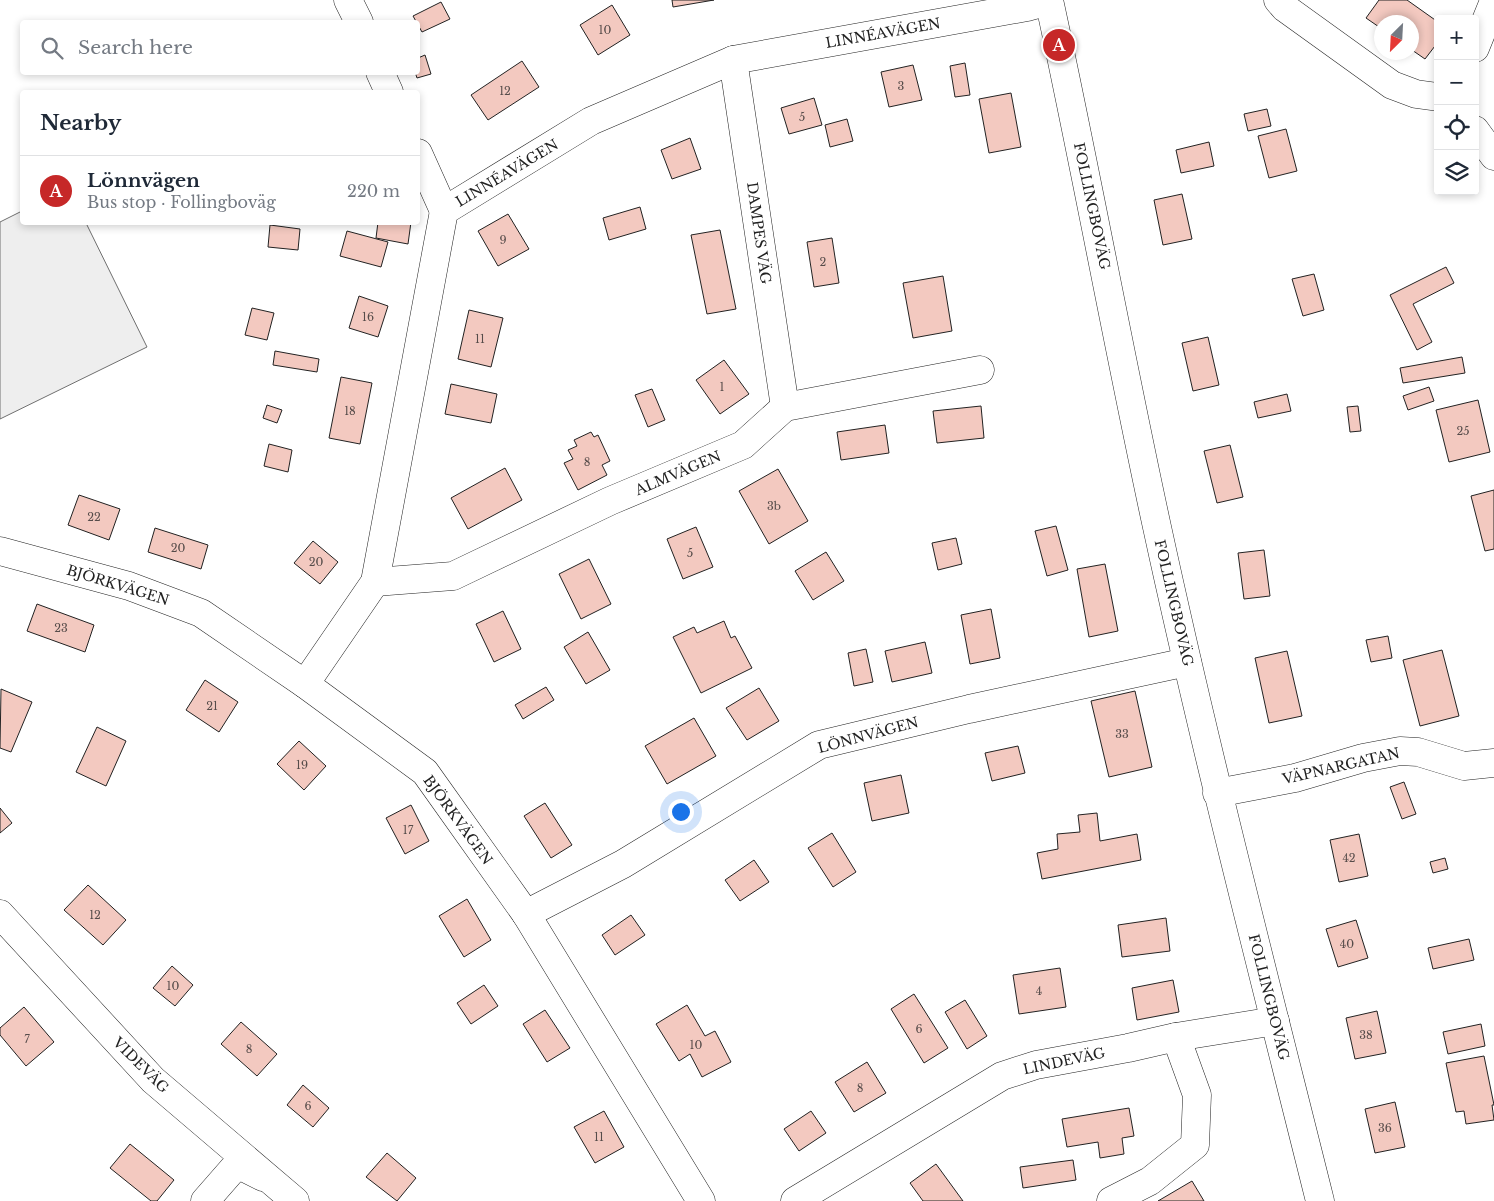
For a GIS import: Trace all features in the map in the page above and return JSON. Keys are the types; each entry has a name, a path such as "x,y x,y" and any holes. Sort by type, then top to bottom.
{"street":[{"path":"348,0 357,20"},
{"name":"LINNÉAVÄGEN","path":"305,684 375,582 444,211 591,121 733,60 1027,7 1049,0"},
{"name":"FOLLINGBOVÄG","path":"1049,0 1187,662 1217,793 1320,1201"},
{"path":"1278,0 1284,8 1392,85 1416,94 1434,96"},
{"path":"1479,38 1494,1"},
{"name":"DAMPES VÄG","path":"733,60 784,407"},
{"path":"381,75 388,90"},
{"path":"1479,135 1494,156"},
{"path":"420,158 444,211"},
{"path":"784,407 980,370"},
{"name":"ALMVÄGEN","path":"375,582 453,576 610,501 743,445 784,407"},
{"name":"BJÖRKVÄGEN","path":"0,551 129,586 201,613 305,684 425,772 526,914 701,1201"},
{"name":"LÖNNVÄGEN","path":"526,914 624,864 819,745 969,709 1187,662"},
{"name":"VÄPNARGATAN","path":"1217,793 1295,778 1363,758 1400,750 1418,752 1464,766 1494,763"},
{"name":"VIDEVÄG","path":"0,914 153,1080 295,1201"},
{"name":"LINDEVÄG","path":"795,1201 1002,1076 1036,1065 1176,1037 1275,1021"},
{"path":"1111,1201 1150,1181 1195,1145 1197,1095 1176,1037"},
{"path":"205,1201 232,1169 241,1166 274,1183"}],"shaded area":[{"path":"20,212 20,225 87,225 147,347 0,419 0,222"}],"building":[{"path":"672,0 714,0 673,7"},
{"path":"1379,0 1407,0 1434,19 1434,47 1425,59 1419,55 1419,15 1374,15 1374,24 1366,18"},
{"path":"441,2 450,19 422,32 420,20 415,20 413,16"},
{"path":"612,5 630,35 598,55 580,25"},
{"path":"425,55 431,74 417,78 416,75 420,75 420,57"},
{"path":"522,61 539,87 488,120 471,95"},
{"path":"965,63 970,95 955,97 950,66"},
{"path":"913,65 922,100 889,107 881,72"},
{"path":"1011,93 1021,147 989,153 979,99"},
{"path":"814,98 822,125 789,134 781,108"},
{"path":"1267,109 1271,126 1248,131 1244,114"},
{"path":"847,119 853,141 830,147 825,125"},
{"path":"1286,129 1297,171 1269,178 1258,136"},
{"path":"690,138 701,169 672,179 661,150"},
{"path":"1209,142 1214,166 1181,173 1176,150"},
{"path":"1182,194 1192,239 1163,245 1154,200"},
{"path":"640,207 646,229 609,240 603,218"},
{"path":"508,214 529,249 498,266 478,231"},
{"path":"270,225 300,229 298,250 268,247"},
{"path":"378,225 411,225 408,244 376,238"},
{"path":"720,230 736,309 707,314 691,235"},
{"path":"347,231 388,242 381,267 340,256"},
{"path":"832,238 839,283 814,287 807,242"},
{"path":"1446,267 1454,283 1413,304 1432,342 1417,350 1390,295"},
{"path":"1314,274 1324,310 1303,316 1292,279"},
{"path":"943,276 952,331 913,338 903,283"},
{"path":"359,296 388,306 378,337 349,328"},
{"path":"252,308 274,313 267,340 245,335"},
{"path":"469,310 503,318 491,367 458,359"},
{"path":"1208,337 1219,385 1193,391 1182,343"},
{"path":"275,351 319,359 317,372 273,365"},
{"path":"1462,357 1465,373 1403,383 1400,368"},
{"path":"724,360 749,394 720,414 696,380"},
{"path":"341,377 372,383 360,444 329,438"},
{"path":"451,384 497,394 491,423 445,414"},
{"path":"1429,387 1434,401 1408,410 1403,396"},
{"path":"652,389 665,420 648,427 635,395"},
{"path":"1287,394 1291,411 1258,418 1254,402"},
{"path":"1478,400 1490,452 1449,462 1436,410"},
{"path":"267,405 282,410 277,423 263,418"},
{"path":"981,406 984,438 937,443 933,411"},
{"path":"1358,406 1361,431 1350,432 1347,407"},
{"path":"885,425 889,453 841,460 837,432"},
{"path":"591,432 594,437 598,435 610,461 602,465 607,475 578,490 564,463 573,459 568,450 577,446 574,440"},
{"path":"269,444 292,450 288,472 264,466"},
{"path":"1230,445 1243,497 1217,503 1204,451"},
{"path":"505,468 522,500 468,529 451,498"},
{"path":"778,469 808,521 769,544 739,491"},
{"path":"1494,490 1494,549 1485,551 1471,496"},
{"path":"79,495 120,509 109,540 68,525"},
{"path":"1056,526 1068,570 1047,576 1035,531"},
{"path":"696,527 713,567 683,579 667,539"},
{"path":"155,528 208,545 201,569 148,552"},
{"path":"956,538 962,564 938,570 932,543"},
{"path":"313,541 338,562 320,584 294,563"},
{"path":"1264,550 1270,596 1244,599 1238,553"},
{"path":"826,552 844,581 813,600 795,571"},
{"path":"589,559 611,604 581,619 559,574"},
{"path":"1105,564 1118,631 1089,637 1077,569"},
{"path":"37,604 94,625 85,652 27,631"},
{"path":"991,609 1000,658 970,664 961,615"},
{"path":"503,611 521,649 494,662 476,624"},
{"path":"724,621 731,638 735,636 752,668 701,693 673,637 694,627 697,633"},
{"path":"588,632 610,670 586,684 564,647"},
{"path":"1388,636 1392,658 1371,662 1366,640"},
{"path":"925,642 932,673 892,682 885,651"},
{"path":"866,649 873,682 854,686 848,653"},
{"path":"1442,650 1459,716 1420,726 1403,660"},
{"path":"1287,651 1302,716 1269,723 1255,658"},
{"path":"205,680 238,702 219,732 186,710"},
{"path":"546,687 554,700 523,719 515,705"},
{"path":"759,688 779,721 747,740 726,708"},
{"path":"1,689 32,702 11,752 0,748"},
{"path":"1135,691 1152,767 1109,777 1091,701"},
{"path":"694,718 716,756 667,784 645,746"},
{"path":"97,727 126,741 106,786 76,772"},
{"path":"299,741 326,766 304,790 277,764"},
{"path":"1018,746 1025,773 992,781 985,753"},
{"path":"901,775 909,813 872,821 864,783"},
{"path":"1404,782 1416,814 1402,819 1390,787"},
{"path":"545,803 572,845 551,858 524,816"},
{"path":"411,805 429,841 405,854 386,818"},
{"path":"0,808 12,823 0,833"},
{"path":"1097,813 1100,841 1137,834 1141,860 1042,879 1037,853 1058,849 1057,834 1080,832 1078,815"},
{"path":"832,833 856,872 833,887 808,848"},
{"path":"1359,834 1368,876 1339,882 1330,840"},
{"path":"1445,858 1448,869 1433,873 1430,862"},
{"path":"754,860 769,882 740,901 725,880"},
{"path":"88,885 126,920 103,945 64,910"},
{"path":"467,899 491,940 464,957 439,916"},
{"path":"631,915 645,935 615,955 602,935"},
{"path":"1166,918 1170,951 1122,957 1118,925"},
{"path":"1356,920 1368,958 1338,967 1326,929"},
{"path":"1469,939 1474,960 1433,969 1428,948"},
{"path":"172,966 193,985 175,1006 153,988"},
{"path":"1060,968 1066,1007 1019,1014 1013,975"},
{"path":"1173,980 1179,1012 1137,1020 1132,988"},
{"path":"484,985 498,1006 471,1024 457,1003"},
{"path":"914,994 948,1048 924,1063 891,1009"},
{"path":"965,1000 987,1036 967,1049 945,1012"},
{"path":"687,1005 705,1036 715,1031 731,1062 702,1077 690,1054 679,1061 656,1024"},
{"path":"24,1007 54,1042 26,1066 0,1035 0,1028"},
{"path":"545,1010 570,1048 547,1062 523,1024"},
{"path":"1377,1011 1386,1053 1355,1059 1346,1018"},
{"path":"241,1022 277,1054 257,1076 221,1044"},
{"path":"1481,1024 1485,1046 1448,1054 1443,1032"},
{"path":"1484,1056 1494,1105 1492,1105 1494,1120 1466,1124 1464,1111 1456,1112 1446,1063"},
{"path":"867,1062 886,1093 854,1112 835,1082"},
{"path":"303,1085 329,1108 313,1127 287,1105"},
{"path":"1395,1102 1405,1147 1375,1153 1365,1109"},
{"path":"1129,1108 1134,1136 1122,1138 1124,1154 1100,1158 1098,1142 1067,1147 1062,1119"},
{"path":"604,1111 624,1147 595,1163 574,1127"},
{"path":"811,1111 826,1133 799,1151 784,1129"},
{"path":"130,1144 174,1180 157,1201 151,1201 110,1168"},
{"path":"387,1153 416,1178 397,1201 366,1177"},
{"path":"1073,1160 1076,1180 1023,1188 1020,1167"},
{"path":"936,1164 963,1201 923,1201 910,1183"},
{"path":"1192,1181 1204,1201 1158,1201"}],"place":[{"name":"Lönnvägen","path":"1059,45"}]}
